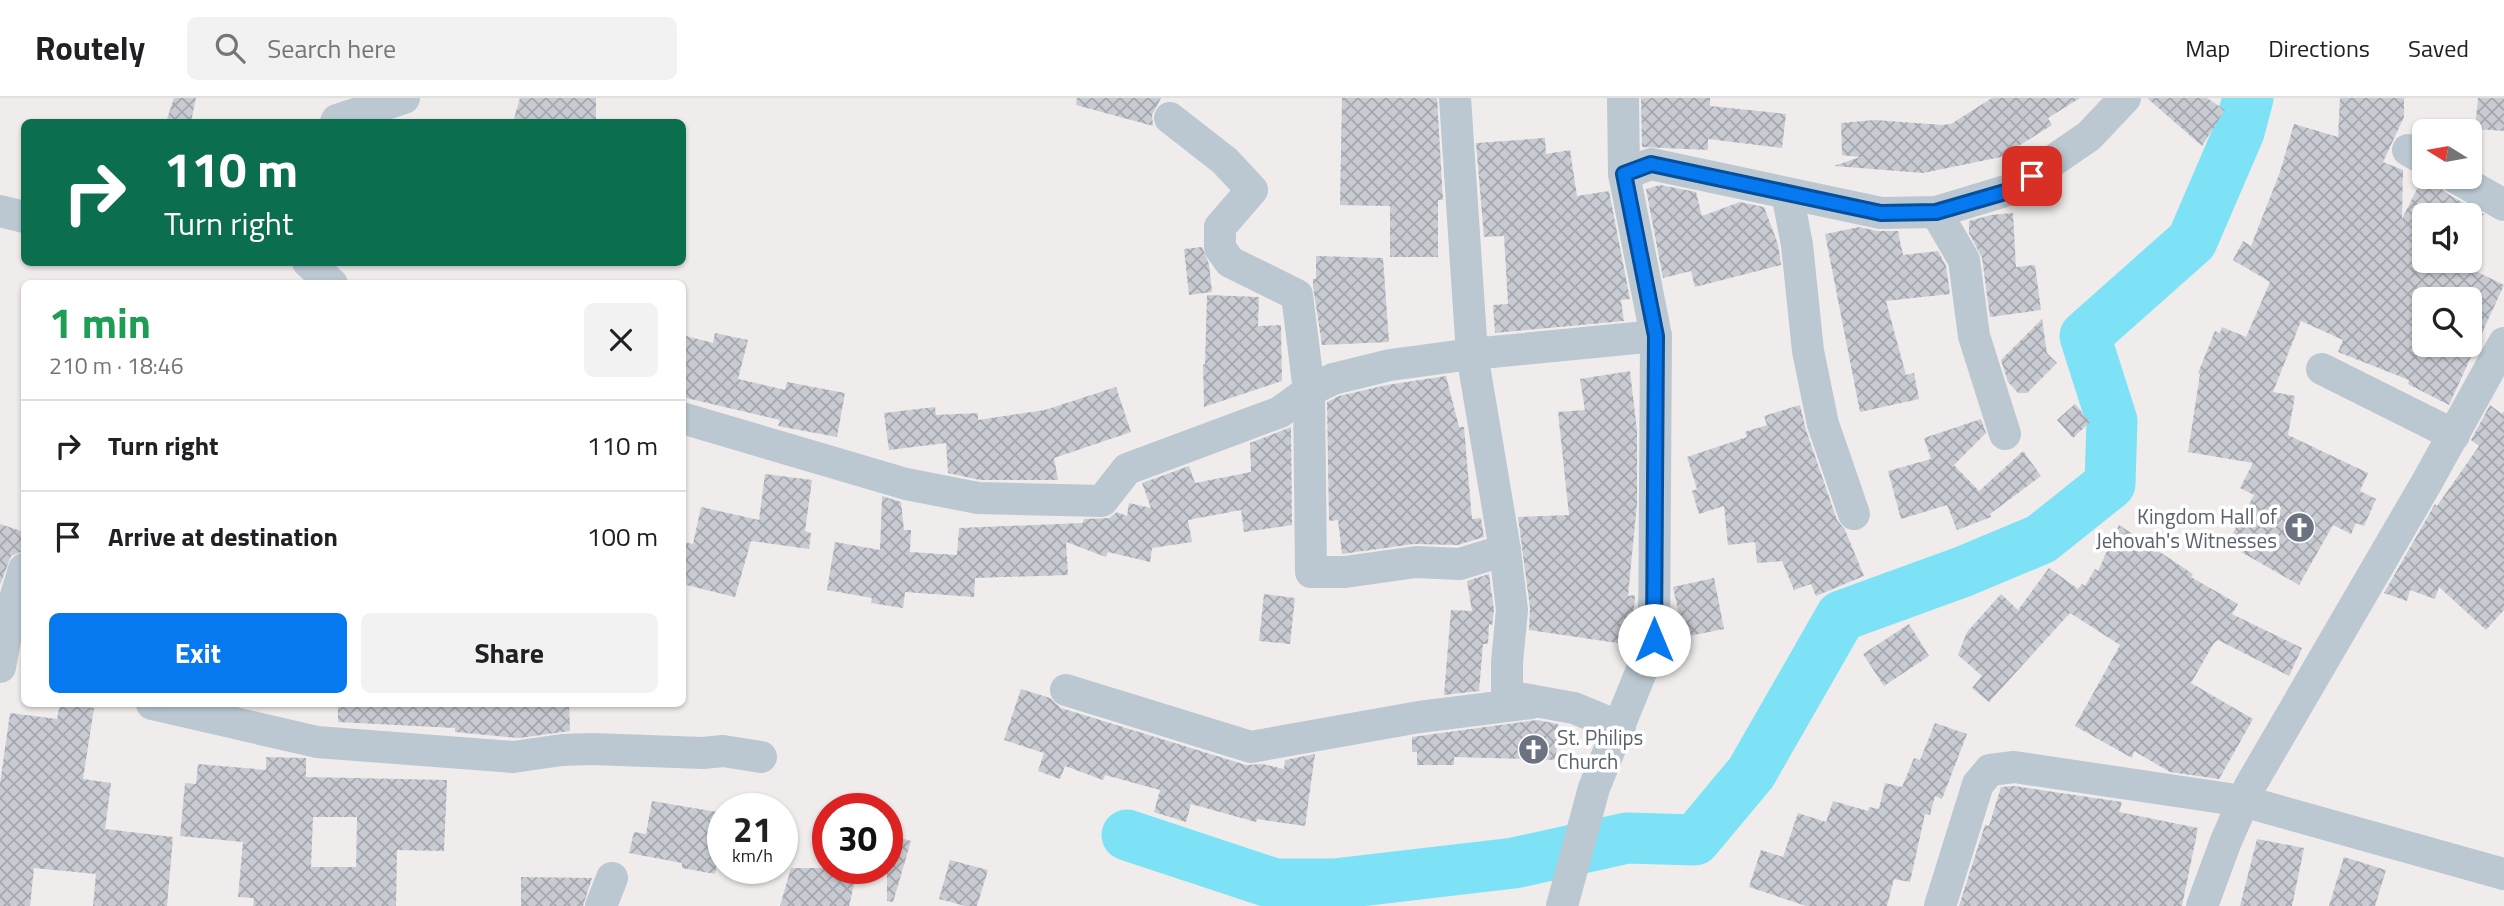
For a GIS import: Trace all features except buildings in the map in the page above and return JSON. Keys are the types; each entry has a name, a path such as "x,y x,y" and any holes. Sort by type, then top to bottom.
{"street":[{"path":"340,119 404,98"},
{"path":"1455,98 1472,354 1505,550 1512,610 1507,696 1574,708 1620,727"},
{"path":"1566,893 1594,788 1654,640 1656,336 1624,174 1623,98"},
{"path":"1624,174 1651,164 1881,213 1936,212 2012,190 2089,136 2125,98"},
{"path":"1170,118 1225,161 1252,190 1220,227 1220,248 1230,262 1297,295 1309,391 1311,572 1345,572 1416,562 1460,564 1505,550"},
{"path":"2476,189 2504,205"},
{"path":"1787,193 1797,244 1808,351 1823,424 1854,514"},
{"path":"0,211 21,216"},
{"path":"1936,212 1964,260 1974,336 2005,434"},
{"path":"312,266 328,280"},
{"path":"686,419 906,484 978,498 1102,501 1127,469 1280,412 1309,391 1333,379 1378,368 1472,354 1656,336"},
{"path":"2202,906 2243,801 2454,435 2493,383 2504,343"},
{"path":"2322,369 2454,435"},
{"path":"0,667 9,618 21,579"},
{"path":"0,690 21,673"},
{"path":"1066,690 1251,747 1419,717 1535,702"},
{"path":"165,707 317,743 513,757 592,749 703,753 723,751 761,757"},
{"path":"1940,906 1978,784 1990,769 2014,767 2243,801 2504,874"}],"waterway":[{"path":"1127,835 1275,884 1334,884 1514,863 1627,838 1695,840 1751,773 1841,616 1962,572 2041,539 2110,484 2112,421 2085,336 2192,241 2239,132 2248,98"}],"place":[{"name":"Kingdom Hall of Jehovah's Witnesses","path":"2300,528"},
{"name":"St. Philips Church","path":"1534,749"}],"route":[{"path":"1654,640 1656,336 1624,174 1651,164 1881,213 1936,212 2012,190 2032,176"}]}
